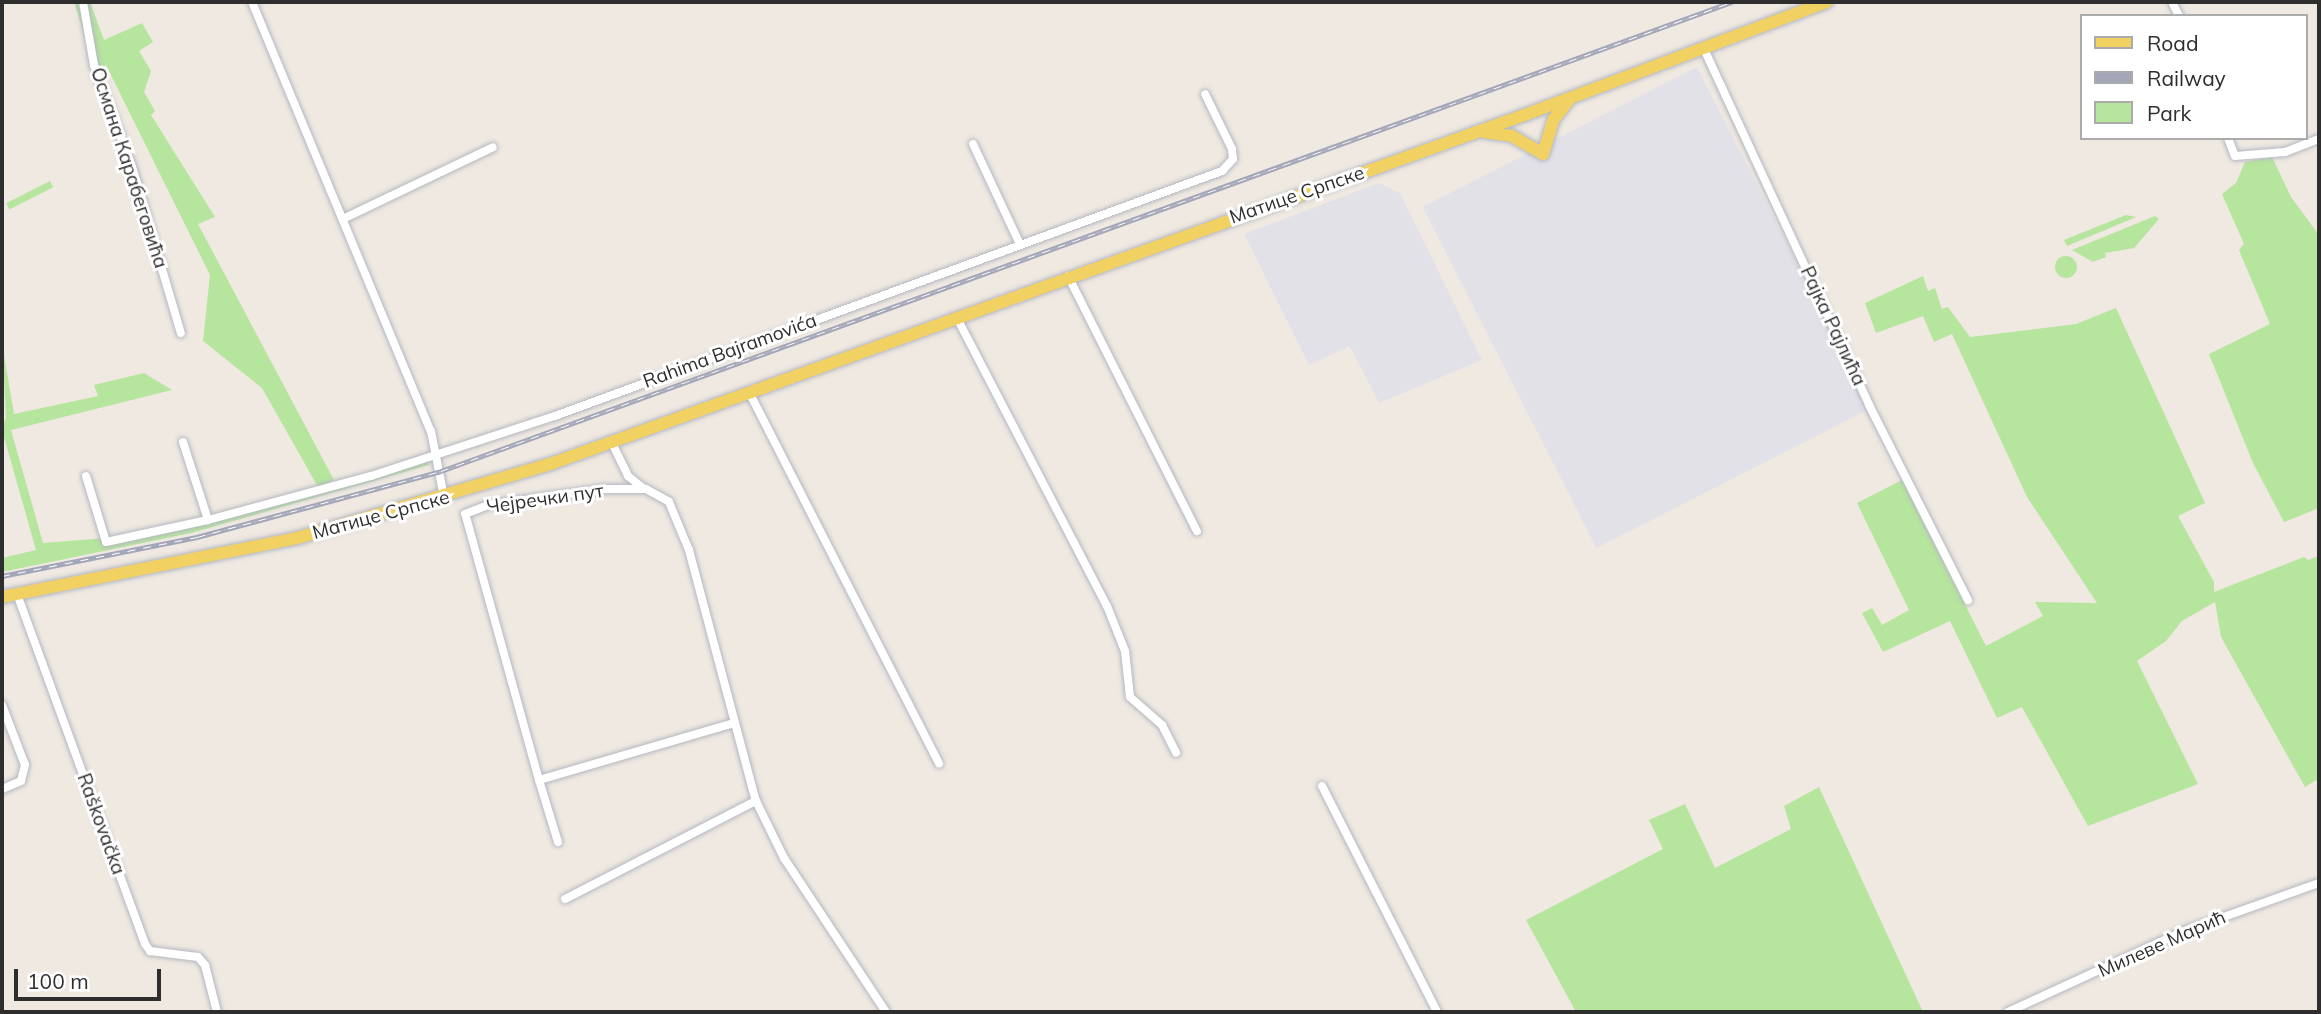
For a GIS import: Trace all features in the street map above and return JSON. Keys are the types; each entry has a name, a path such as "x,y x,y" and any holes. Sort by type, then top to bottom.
{"main road":[{"path":"1704,49 1827,2"},
{"name":"Матице Српске","path":"2,597 297,538 444,498 750,394 1068,276 1704,49"},
{"path":"1478,131 1512,136 1543,155 1554,119 1571,98"}],"street":[{"name":"Османа Карабеговића","path":"83,2 94,65 132,167 181,333"},
{"path":"252,2 409,373 438,456 444,498"},
{"name":"Рајка Рајлића","path":"1704,49 1869,405 1968,600"},
{"name":"Rahima Bajramovića","path":"86,476 106,542 208,520 438,456 1019,242 1222,171 1233,159 1232,149 1205,94"},
{"path":"2229,140 2235,156 2285,152 2319,139"},
{"path":"973,145 1019,242"},
{"path":"342,219 493,147"},
{"path":"1068,276 1197,531"},
{"path":"957,318 1072,536 1125,650 1130,697 1162,725 1176,753"},
{"path":"750,394 939,763"},
{"path":"183,442 208,520"},
{"path":"612,443 628,476 663,498 676,513 756,802 784,858 886,1012"},
{"name":"Чејречки пут","path":"558,842 463,518 488,505 562,492 646,489"},
{"name":"Raškovačka","path":"17,594 145,944 150,951 198,957 205,965 217,1012"},
{"path":"2,705 25,765 21,781 2,789"},
{"path":"539,780 734,723"},
{"path":"1322,786 1437,1012"},
{"path":"565,899 756,802"},
{"name":"Милеве Мaрић","path":"2008,1012 2182,932 2319,883"}],"shaded area":[{"path":"1697,67 1871,408 1596,548 1423,207"},
{"path":"1379,183 1400,193 1482,360 1379,403 1350,346 1309,365 1244,234"}],"green space":[{"path":"74,2 90,2 104,40 142,23 153,42 139,51 151,71 144,92 155,111 151,115 215,217 198,224 334,480 318,487 262,388 203,341 210,275 106,65 102,69 129,156 125,162"},
{"path":"2272,157 2291,197 2319,235 2319,508 2284,522 2253,463 2209,354 2270,324 2239,250 2244,244 2222,194 2236,183 2245,162"},
{"path":"50,181 53,187 10,209 6,203"},
{"path":"2126,215 2136,217 2067,246 2064,240"},
{"path":"2155,216 2159,219 2134,248 2105,253 2106,257 2093,262 2072,250"},
{"path":"2066,256 2074,259 2077,267 2074,275 2066,278 2058,275 2055,267 2058,259"},
{"path":"1923,276 1928,291 1935,288 1942,309 1948,307 1970,337 2076,324 2116,308 2205,503 2178,516 2214,582 2214,592 2304,557 2308,560 2319,556 2319,787 2316,780 2305,787 2221,637 2215,602 2182,621 2166,641 2137,661 2198,784 2088,826 2022,707 1997,718 1950,621 1883,652 1862,613 1872,608 1882,625 1909,610 1857,503 1902,480 1986,646 2043,616 2035,602 2097,603 2027,497 1952,334 1934,342 1923,316 1876,333 1865,303"},
{"path":"2,343 14,414 98,396 94,385 144,373 172,390 11,430 43,543 106,538 107,544 427,458 429,465 191,533 2,572 2,558 36,550 2,430 6,417"},
{"path":"1819,787 1923,1012 1576,1012 1526,920 1663,849 1649,820 1685,804 1715,868 1791,829 1784,806"}],"railway":[{"path":"2,576 197,537 441,471 1732,2"}]}
